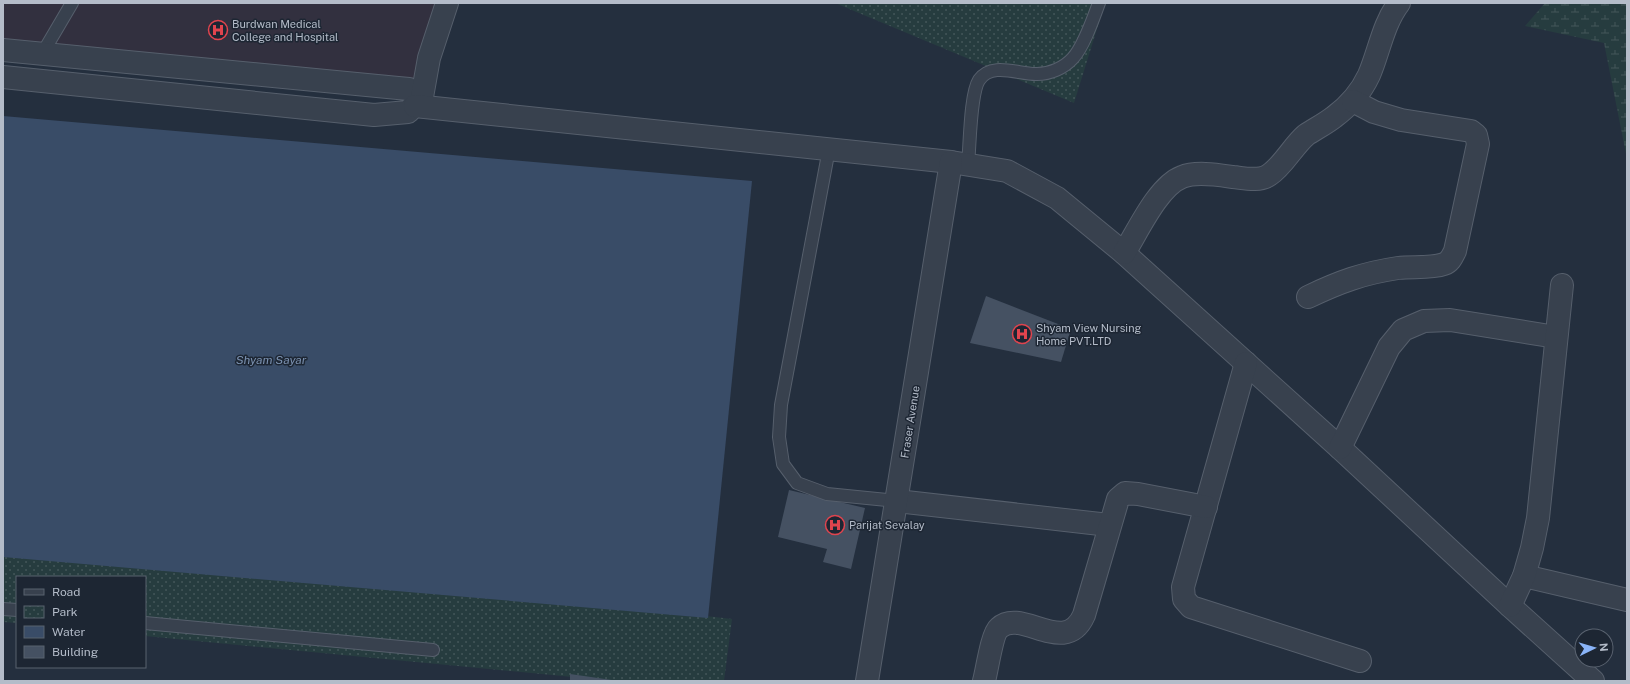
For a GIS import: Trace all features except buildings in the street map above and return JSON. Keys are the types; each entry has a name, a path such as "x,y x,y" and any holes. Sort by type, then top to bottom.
{"street":[{"path":"3,77 374,115 408,112 419,102 429,58 447,3"},
{"path":"1124,253 1157,198 1169,184 1183,176 1205,174 1254,179 1268,176 1306,136 1354,101 1368,76 1384,33 1400,3"},
{"path":"3,50 409,89 419,102 960,163 1007,171 1057,198 1124,253 1340,448 1593,681"},
{"path":"1308,297 1338,282 1365,274 1399,268 1444,264 1452,259 1455,251 1478,144 1476,135 1471,130 1401,120 1374,112 1354,101"},
{"name":"Fraser Avenue","path":"867,681 897,501 960,163"},
{"path":"1510,606 1524,576 1532,548 1538,518 1562,285"},
{"path":"1340,448 1389,347 1403,330 1424,321 1450,320 1556,336"},
{"path":"1246,363 1183,587 1184,599 1191,607 1360,661"},
{"path":"984,681 994,638 998,628 1006,624 1017,623 1058,633 1072,631 1080,625 1118,499 1126,493 1138,494 1206,508"},
{"path":"897,501 1109,525"},
{"path":"1524,576 1627,600"}],"lane":[{"path":"42,54 72,3"},
{"path":"960,163 974,92 980,79 988,72 1004,70 1037,74 1057,70 1073,58 1083,42 1099,3"},
{"path":"829,149 781,405 779,437 783,464 797,483 827,494 897,501"},
{"path":"3,609 16,610"},
{"path":"146,623 433,650"}],"shaded area":[{"name":"Burdwan Medical College and Hospital","path":"3,3 439,3 421,85 3,56"}],"green space":[{"path":"835,3 1105,3 1074,103"},
{"path":"1545,3 1627,3 1627,159 1604,43 1525,26"},
{"path":"3,534 732,619 724,681 614,681 146,636 146,576 16,576 16,623 3,622"}],"water":[{"name":"Shyam Sayar","path":"3,116 752,181 708,618 3,557"}],"place":[{"name":"Burdwan Medical College and Hospital","path":"218,30"},
{"name":"Shyam View Nursing Home PVT.LTD","path":"1022,334"},
{"name":"Parijat Sevalay","path":"835,525"}]}
